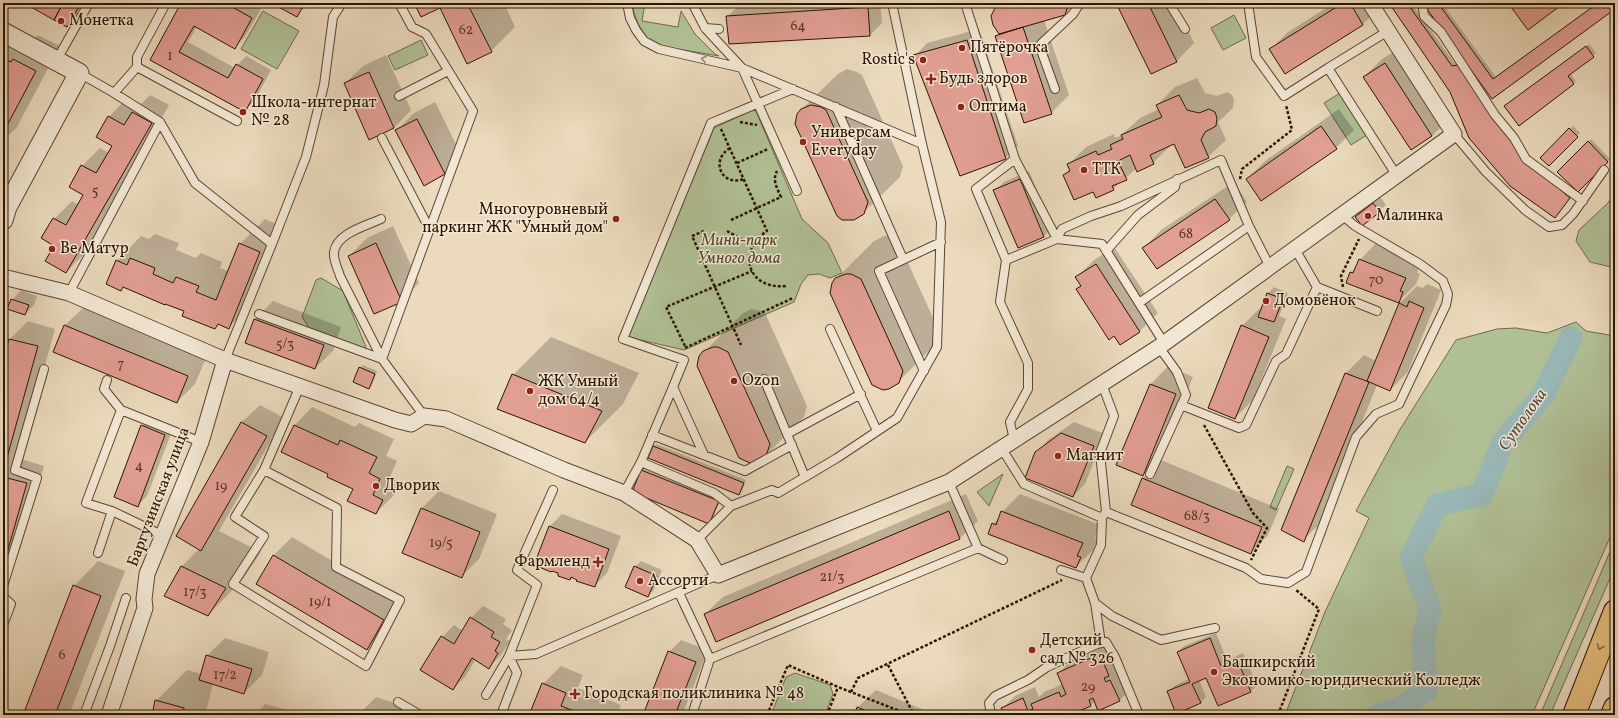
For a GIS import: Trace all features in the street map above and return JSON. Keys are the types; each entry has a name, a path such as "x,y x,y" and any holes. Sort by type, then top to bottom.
{"main road":[{"path":"1574,715 1615,611"},
{"path":"1612,715 1615,708"}],"street":[{"path":"3,277 69,293 225,360 395,420 411,424 424,416 446,419 564,470 624,493 698,540 718,575 949,482 1161,345 1454,134 1370,3"},
{"path":"3,32 79,73 4,211"},
{"name":"Баргузинская улица","path":"109,715 145,608 144,599 147,574 200,442 225,360"}],"lane":[{"path":"56,61 89,3"},
{"path":"114,93 137,66 137,57 166,3"},
{"path":"225,360 306,157 324,86 333,17 342,3"},
{"path":"382,358 473,111 426,34 412,27 399,3"},
{"path":"627,3 630,18 644,41 659,49 742,68 922,144"},
{"path":"692,3 705,28 742,68 797,191"},
{"path":"698,540 731,506 772,490 778,493 897,418 937,347 941,222 922,144 892,3"},
{"path":"964,3 1016,159 1057,239"},
{"path":"1055,89 1042,53 1041,44 1073,14 1080,3"},
{"path":"1169,3 1185,29"},
{"path":"1248,3 1256,57 1284,96 1388,31"},
{"path":"1422,3 1424,16 1441,32 1495,115 1514,138 1526,159 1582,201"},
{"path":"705,28 719,29"},
{"path":"137,66 237,121"},
{"path":"1328,68 1397,176"},
{"path":"399,96 448,71"},
{"path":"79,73 160,122 195,183 272,244"},
{"path":"624,493 641,462 684,360 623,339 711,123 792,89"},
{"path":"836,108 904,259"},
{"path":"69,293 160,122"},
{"path":"1454,134 1486,172 1525,210 1549,227 1562,225 1573,214 1604,170"},
{"path":"382,138 430,230"},
{"path":"1016,159 976,189 1006,260 1000,302 1028,363 1028,389 1010,422 1008,444 1024,484 1246,568 1261,579 1288,583 1306,572 1356,437 1376,414 1399,404 1446,305 1448,294 1443,281 1420,264 1355,226 1342,215"},
{"path":"1057,239 1062,228 1121,206 1221,160 1249,226 1270,267"},
{"path":"1106,251 1138,215 1175,187 1177,179"},
{"path":"381,219 345,235 337,244 334,252 335,262 340,276 382,358 424,416"},
{"path":"1139,303 1249,226"},
{"path":"1006,260 1057,239 1102,244 1139,303 1177,372 1186,395 1150,474"},
{"path":"924,371 879,271 941,242"},
{"path":"1295,249 1317,288 1377,311"},
{"path":"1181,405 1239,428 1246,425 1276,361 1286,354 1317,288"},
{"path":"259,314 382,358"},
{"path":"830,329 877,431"},
{"path":"3,586 37,478 16,470 44,370"},
{"path":"764,379 805,477"},
{"path":"107,380 104,389 120,410 200,442"},
{"path":"1101,643 1095,603 1086,578 1101,545 1104,515 1100,453 1114,416 1102,384"},
{"path":"264,470 338,508 336,567 400,600 366,666 233,584 264,536 235,517 264,470 300,386"},
{"path":"673,386 704,455"},
{"path":"787,434 860,394"},
{"path":"120,410 86,503 112,511 162,535"},
{"path":"652,435 745,471 792,446"},
{"path":"641,462 714,493 731,506"},
{"path":"949,482 978,548 1002,560"},
{"path":"486,695 509,656 537,585 517,570 553,490"},
{"path":"98,553 112,511"},
{"path":"710,658 978,548"},
{"path":"1061,570 1086,578"},
{"path":"509,656 536,654 718,575"},
{"path":"679,593 710,658 692,715"},
{"path":"3,597 11,604 3,625"},
{"path":"84,715 126,598"},
{"path":"1095,603 1112,616 1160,640 1216,628"},
{"path":"991,715 989,703 995,696 1028,680 1047,667 1106,642 1115,657 1139,715"},
{"path":"501,715 516,673 509,656"},
{"path":"398,702 420,715"}],"path":[{"path":"1236,196 1242,169 1292,130 1284,96"},
{"path":"736,122 757,125 760,131"},
{"path":"721,128 767,231 752,245 749,253 749,262 752,271 758,279 766,284 776,287 786,286"},
{"path":"765,143 771,156"},
{"path":"730,148 721,156 719,167 721,172 730,180 735,181 744,179"},
{"path":"736,163 768,149"},
{"path":"731,220 781,197 774,181 777,170"},
{"path":"704,231 692,236 740,345"},
{"path":"727,231 752,245"},
{"path":"1346,299 1341,276 1363,231"},
{"path":"684,360 685,346 666,308 752,271"},
{"path":"685,346 793,298"},
{"path":"1196,411 1253,513 1267,528 1246,568"},
{"path":"851,692 858,678 1076,574"},
{"path":"1278,715 1319,609 1288,583"},
{"path":"767,715 788,665 838,687 910,715"},
{"path":"888,665 914,715"},
{"path":"827,715 838,687"}],"green space":[{"path":"636,3 645,3 642,21 678,27 681,11 695,34 715,54 719,56 654,45 646,37 638,24 633,9"},
{"path":"263,11 299,31 277,69 241,49"},
{"path":"1234,15 1246,38 1223,50 1211,28"},
{"path":"421,40 428,55 395,70 388,56"},
{"path":"1340,93 1367,135 1351,145 1324,103"},
{"name":"Мини-парк Умного дома","path":"755,109 802,219 828,243 842,273 830,278 819,274 808,275 801,284 794,302 684,350 628,337 714,128"},
{"path":"1615,193 1615,268 1590,262 1576,241 1579,230 1608,203"},
{"path":"321,278 343,291 366,347 363,348 309,328 302,317 316,280"},
{"path":"1576,322 1586,331 1615,336 1615,526 1532,715 1285,715 1325,612 1369,518 1356,511 1399,431 1456,340 1497,329 1516,328 1547,333"},
{"path":"1287,466 1294,469 1276,510 1270,507"},
{"path":"1003,474 989,506 977,492"},
{"path":"1615,540 1615,567 1550,715 1540,715"},
{"path":"795,673 830,685 833,694 825,715 771,715 786,677"}],"building":[{"path":"24,3 63,3 54,20"},
{"path":"63,3 81,3 67,27 54,20"},
{"path":"181,3 225,3 252,18 235,49 194,26 179,52 228,78 236,64 263,79 245,112 150,60"},
{"path":"271,3 305,3 297,17"},
{"path":"414,3 443,3 444,6 421,17"},
{"path":"450,3 467,3 492,52 467,64 440,8"},
{"path":"1069,3 1065,15 999,34 993,25 991,16 997,4"},
{"path":"1116,3 1148,3 1177,62 1151,74"},
{"path":"1343,3 1350,3 1363,25 1285,74 1269,49"},
{"path":"1389,3 1407,3 1452,66 1458,65 1525,160 1570,198 1555,218 1510,186 1469,138 1450,92"},
{"path":"1435,3 1438,3 1493,79 1598,3 1615,3 1615,9 1492,99 1427,9"},
{"path":"1508,3 1564,3 1528,30"},
{"path":"868,7 870,36 729,44 726,16"},
{"path":"1023,27 1052,114 1024,123 995,36"},
{"name":"Оптима","path":"967,40 1006,159 960,176 913,55"},
{"path":"1586,46 1594,57 1568,76 1574,84 1519,126 1504,106"},
{"path":"3,58 11,62 13,59 36,71 3,133"},
{"path":"1385,63 1432,136 1411,150 1363,77"},
{"path":"369,72 394,128 369,140 344,83"},
{"path":"1179,95 1187,110 1199,113 1209,109 1215,112 1217,118 1216,126 1205,132 1201,140 1209,158 1185,168 1174,144 1150,155 1154,164 1137,172 1130,155 1118,161 1127,180 1112,186 1114,190 1096,198 1093,192 1074,200 1063,175 1070,171 1067,164 1096,151 1098,155 1112,149 1110,145 1123,139 1121,135 1162,117 1156,105"},
{"path":"811,105 821,107 826,110 868,202 864,214 854,220 842,220 837,216 795,124 797,114 801,109"},
{"path":"132,112 152,123 66,273 45,261 54,246 41,238 53,218 66,225 83,195 69,187 81,165 96,173 112,146 96,137 108,116 124,125"},
{"path":"417,119 445,174 424,186 395,130"},
{"path":"1321,126 1337,149 1261,201 1246,179"},
{"path":"1569,128 1578,137 1549,166 1540,158"},
{"path":"1588,141 1608,162 1578,192 1557,172"},
{"path":"1020,179 1044,237 1018,248 993,190"},
{"path":"1215,199 1230,220 1157,269 1142,248"},
{"path":"1373,203 1380,212 1362,226 1355,217"},
{"path":"239,243 260,252 229,329 218,324 215,329 182,316 184,311 165,305 123,287 121,291 106,284 116,260 127,265 130,258 155,268 153,274 173,283 176,277 199,286 196,292 216,300"},
{"path":"376,243 402,302 374,314 348,256"},
{"path":"1359,259 1406,278 1400,291 1403,292 1399,303 1346,283 1350,272 1353,273"},
{"path":"1096,264 1140,332 1120,345 1114,336 1109,340 1076,289 1081,286 1075,277"},
{"path":"846,274 851,274 861,279 903,371 899,383 889,389 883,390 872,385 830,293 832,283 835,278"},
{"path":"1267,293 1283,299 1274,322 1258,317"},
{"path":"11,299 29,305 25,315 7,309"},
{"path":"1409,301 1424,308 1390,391 1367,381 1399,303 1407,307"},
{"path":"254,319 324,345 315,369 245,343"},
{"path":"64,325 188,376 177,403 53,352"},
{"path":"1241,325 1269,337 1235,419 1208,408"},
{"path":"9,339 38,346 3,472 3,361"},
{"path":"713,347 718,347 728,352 770,444 766,456 756,462 750,463 739,458 697,366 699,356 703,351"},
{"path":"359,367 375,374 369,389 353,382"},
{"path":"1345,373 1369,382 1304,542 1281,530"},
{"name":"ЖК Умный дом 64/4","path":"512,374 602,411 585,443 497,409"},
{"path":"1150,384 1176,394 1143,476 1116,465"},
{"path":"241,422 267,436 201,551 176,536"},
{"path":"141,425 165,435 138,507 114,497"},
{"path":"294,425 338,445 340,440 377,457 369,473 380,479 373,495 383,500 376,514 347,501 353,489 327,477 328,474 281,452"},
{"path":"1061,433 1094,446 1073,497 1025,478 1035,452"},
{"path":"653,446 744,483 739,495 648,458"},
{"path":"641,470 719,501 709,524 632,492"},
{"path":"3,477 27,483 3,567"},
{"path":"1142,478 1262,527 1251,554 1131,505"},
{"path":"421,508 480,532 462,578 402,553"},
{"path":"949,511 960,539 716,642 704,614"},
{"path":"1001,511 1083,543 1077,556 1081,557 1076,568 988,534 992,523 996,525"},
{"path":"549,526 609,549 595,587 576,581 577,580 571,577 570,580 558,576 558,573 551,572 534,565"},
{"path":"273,555 384,620 367,650 256,584"},
{"path":"181,566 226,588 208,616 164,596"},
{"path":"634,566 657,576 648,597 625,587"},
{"path":"73,585 101,596 55,715 23,715"},
{"path":"470,617 494,632 491,637 500,642 495,651 498,653 489,669 472,658 453,690 420,670 441,636 454,644"},
{"name":"Башкирский Экономико-юридический Колледж","path":"1210,638 1221,666 1237,659 1251,692 1218,706 1206,678 1192,684 1201,703 1176,714 1167,691 1190,682 1177,652"},
{"path":"668,651 696,662 675,715 643,715"},
{"path":"1100,654 1109,676 1104,678 1106,682 1110,680 1120,701 1098,711 1093,698 1089,700 1091,706 1070,715 1061,715 1060,713 1057,715 1005,715 1001,708 1023,698 1028,711 1033,709 1031,704 1059,692 1061,697 1066,694 1057,673"},
{"path":"206,655 252,669 244,694 199,680"},
{"path":"542,683 566,693 561,706 584,715 529,715"},
{"path":"155,700 184,708 183,715 152,715"},
{"path":"857,707 876,715 854,715"}],"waterway":[{"name":"Сутолока","path":"1378,715 1401,708 1426,690 1423,638 1430,609 1411,558 1437,505 1482,494 1503,442 1543,395 1571,338"}],"place":[{"name":"Монетка","path":"61,21"},
{"name":"Пятёрочка","path":"962,48"},
{"name":"Rostic's","path":"923,60"},
{"name":"Будь здоров","path":"931,79"},
{"name":"Оптима","path":"961,107"},
{"name":"Школа-интернат № 28","path":"243,112"},
{"name":"Универсам Everyday","path":"803,142"},
{"name":"ТТК","path":"1084,170"},
{"name":"Малинка","path":"1368,216"},
{"name":"Многоуровневый паркинг ЖК \"Умный дом\"","path":"616,219"},
{"name":"Be Матур","path":"52,249"},
{"name":"Домовёнок","path":"1266,301"},
{"name":"Ozon","path":"734,381"},
{"name":"ЖК Умный дом 64/4","path":"530,391"},
{"name":"Магнит","path":"1058,456"},
{"name":"Дворик","path":"376,486"},
{"name":"Фармленд","path":"598,562"},
{"name":"Ассорти","path":"640,581"},
{"name":"Детский сад № 326","path":"1032,650"},
{"name":"Башкирский Экономико-юридический Колледж","path":"1214,672"},
{"name":"Городская поликлиника № 48","path":"575,694"}]}
